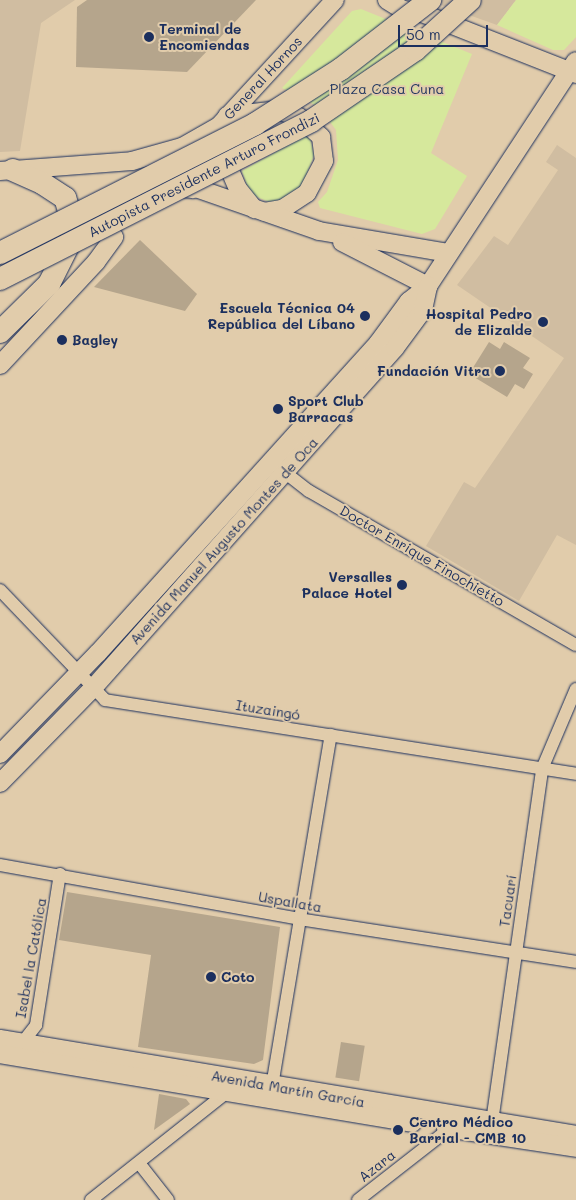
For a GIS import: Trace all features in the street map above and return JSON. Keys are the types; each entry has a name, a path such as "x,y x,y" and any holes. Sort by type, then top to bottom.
{"highway":[{"name":"Autopista Presidente Arturo Frondizi","path":"0,279 311,121 415,50 470,0"},
{"name":"Autopista Presidente Arturo Frondizi","path":"0,253 255,124 341,69 418,4"},
{"path":"0,332 49,284 72,242 75,227 65,198 42,183 6,171"},
{"path":"72,242 145,187 160,183 193,187"}],"main road":[{"name":"General Hornos","path":"6,171 132,161 182,147 223,121 335,0"},
{"path":"387,0 403,10 418,4 574,71"},
{"name":"Avenida Manuel Augusto Montes de Oca","path":"0,783 94,687 279,467 378,343 408,301 428,286 574,71"},
{"path":"277,110 299,117 320,137 324,162 307,193 282,209 259,210 227,168 223,121 277,110"},
{"path":"193,187 319,231 428,286"},
{"path":"319,231 449,253"},
{"path":"0,366 96,262 114,237"},
{"name":"Avenida Manuel Augusto Montes de Oca","path":"0,754 279,467"},
{"name":"Avenida Martín García","path":"2,1052 24,1043 233,1086 455,1124 490,1129 576,1135"},
{"name":"Avenida Martín García","path":"2,1052 233,1086"},
{"name":"Avenida Martín García","path":"490,1129 576,1148"}],"street":[{"name":"Doctor Enrique Finochietto","path":"279,467 309,491 576,645"},
{"name":"Ituzaingó","path":"0,590 105,700 576,774"},
{"name":"Tacuarí","path":"490,1129 542,769 576,689"},
{"path":"271,1093 331,735"},
{"name":"Uspallata","path":"0,865 60,874 299,919 576,962"},
{"name":"Isabel la Católica","path":"24,1043 36,1025 60,874"},
{"path":"91,1200 233,1086"},
{"name":"Azara","path":"358,1200 455,1124"},
{"path":"139,1163 168,1200"}],"shaded area":[{"path":"0,0 75,0 41,23 20,151 0,152"},
{"path":"427,0 516,0 497,25"},
{"name":"Hospital Pedro de Elizalde","path":"557,145 576,158 576,545 557,535 519,601 426,546 464,482 475,488 564,358 457,285 494,236 508,245 558,170 546,162"}],"green space":[{"path":"516,0 576,0 576,37 564,50 553,50 497,25"},
{"name":"Plaza Casa Cuna","path":"361,9 472,54 431,153 467,176 435,229 422,234 320,208 318,202 327,192 338,160 336,130 319,107 282,88 352,11"},
{"path":"304,136 310,138 314,155 302,186 287,199 272,203 250,194 242,171"}],"building":[{"name":"Terminal de Encomiendas","path":"87,0 256,0 187,72 76,67 77,7"},
{"path":"140,240 197,294 185,311 94,287"},
{"name":"Fundación Vitra","path":"489,342 500,349 504,342 530,358 523,368 533,374 524,389 515,384 507,397 469,374"},
{"name":"Coto","path":"67,892 280,927 263,1060 254,1064 138,1047 151,955 59,940"},
{"path":"341,1042 365,1046 359,1081 335,1078"},
{"path":"159,1094 186,1099 190,1104 154,1130"}],"place":[{"name":"Terminal de Encomiendas","path":"149,37"},
{"name":"Escuela Técnica 04 República del Líbano","path":"365,316"},
{"name":"Hospital Pedro de Elizalde","path":"543,322"},
{"name":"Bagley","path":"62,340"},
{"name":"Fundación Vitra","path":"500,371"},
{"name":"Sport Club Barracas","path":"278,409"},
{"name":"Versalles Palace Hotel","path":"402,585"},
{"name":"Coto","path":"211,977"},
{"name":"Centro Médico Barrial - CMB 10","path":"398,1130"}]}
